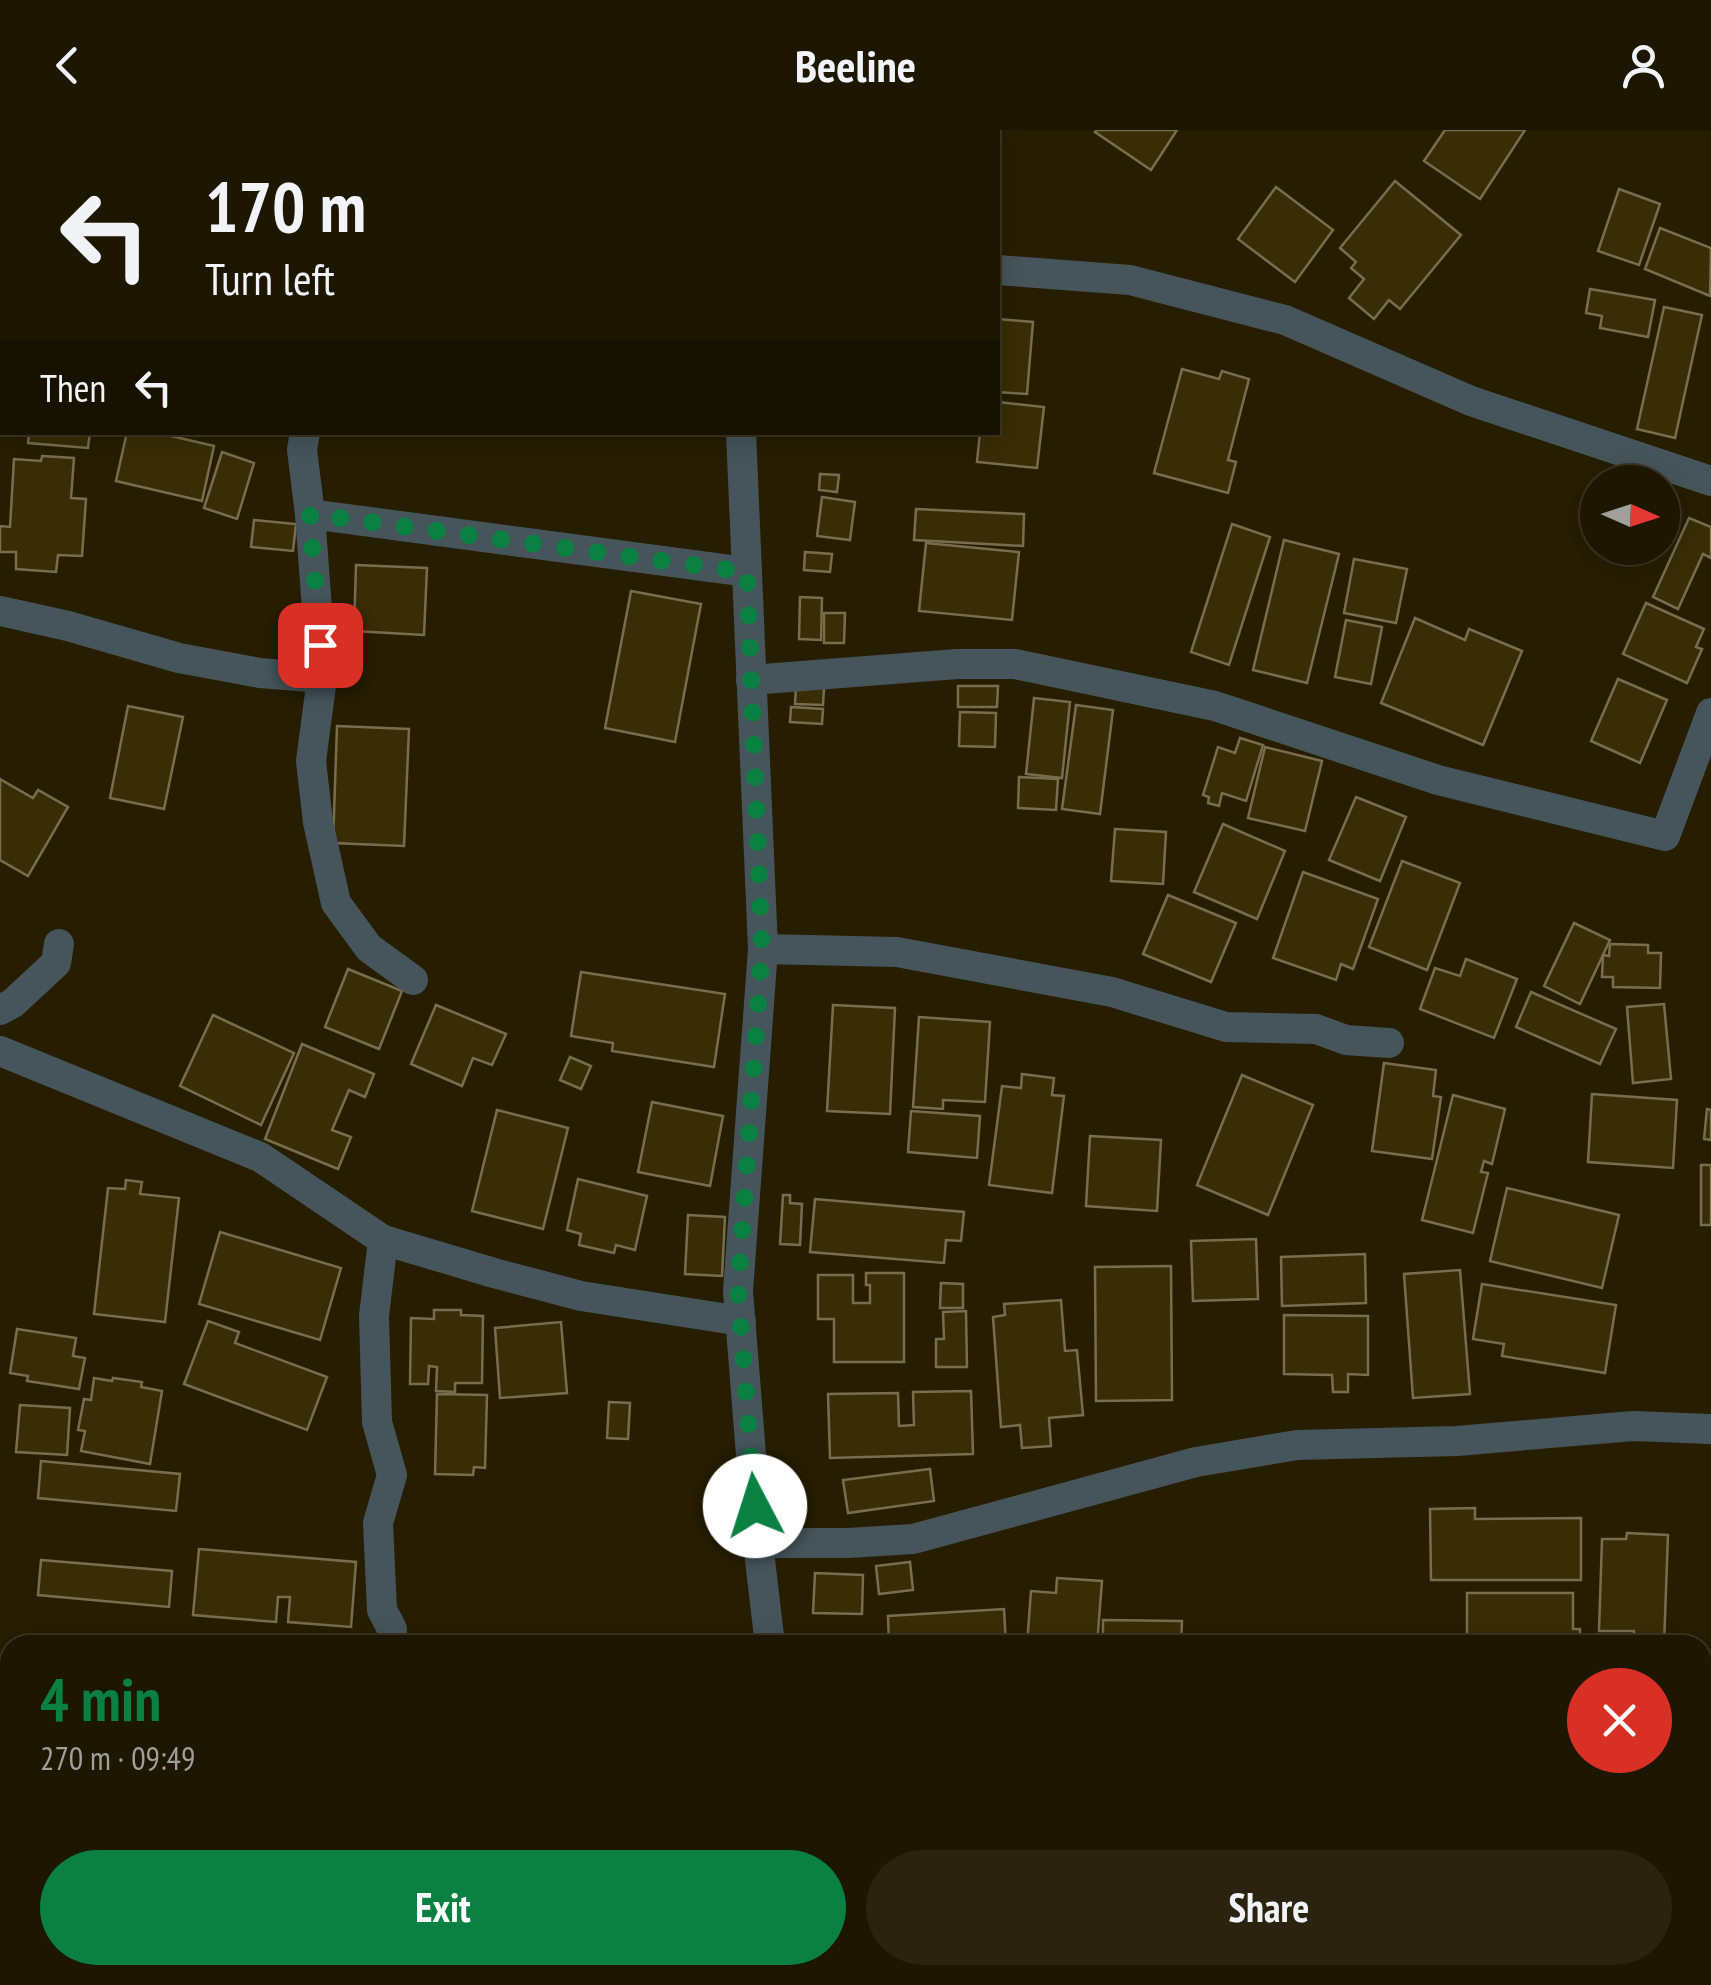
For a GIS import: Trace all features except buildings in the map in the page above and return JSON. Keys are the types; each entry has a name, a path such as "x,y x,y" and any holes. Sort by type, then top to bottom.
{"street":[{"path":"1000,270 1130,280 1285,320 1471,402 1711,481"},
{"path":"304,435 302,450 322,678 312,761 318,822 336,903 369,948 413,980"},
{"path":"741,435 762,949 738,1291 769,1635"},
{"path":"310,514 747,572"},
{"path":"0,611 179,658 260,673 322,678"},
{"path":"751,680 957,664 1014,664 1215,706 1438,780 1665,836 1711,713"},
{"path":"0,1010 56,963 59,944"},
{"path":"762,949 897,952 1112,992 1226,1026 1316,1029 1346,1040 1389,1042"},
{"path":"0,1051 260,1158 383,1240 581,1296 740,1321"},
{"path":"383,1240 374,1316 377,1422 392,1475 378,1523 378,1539 382,1610 392,1635"},
{"path":"758,1543 913,1539 1196,1462 1297,1445 1456,1441 1633,1426 1711,1429"}],"route":[{"path":"320,645 310,514 747,572 762,949 738,1291 755,1506"}]}
